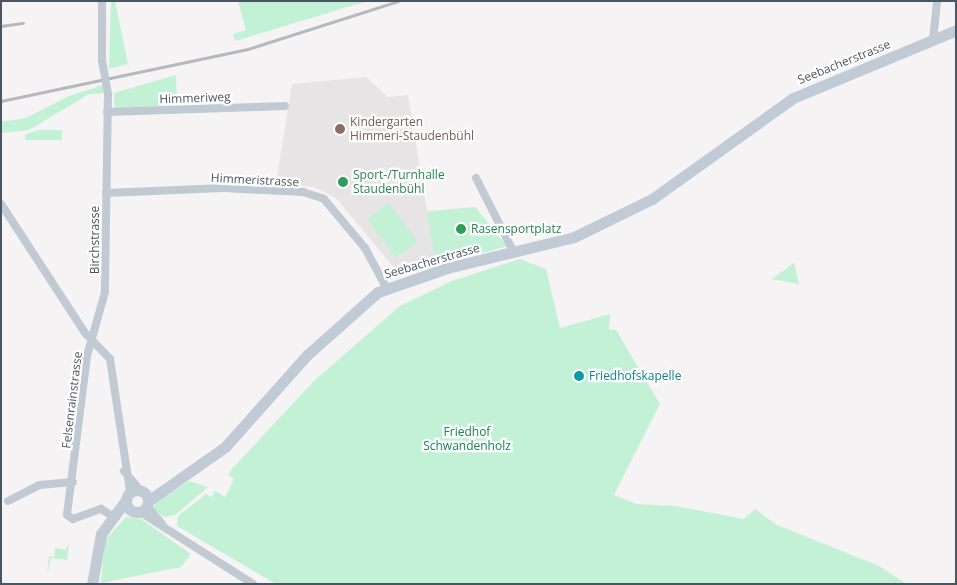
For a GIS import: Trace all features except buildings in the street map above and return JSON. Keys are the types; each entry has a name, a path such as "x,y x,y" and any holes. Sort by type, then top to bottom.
{"street":[{"name":"Birchstrasse","path":"92,343 105,292 108,94 102,60 102,1"},
{"path":"933,40 938,1"},
{"name":"Seebacherstrasse","path":"92,584 98,542 112,516 138,500 175,482 225,447 307,356 360,304 386,287 574,237 652,199 793,98 956,30"},
{"name":"Himmeriweg","path":"107,112 285,106"},
{"path":"476,178 514,252"},
{"name":"Himmeristrasse","path":"106,193 231,189 303,192 324,199 365,248 386,287"},
{"name":"Felsenrainstrasse","path":"1,204 92,343 87,356 70,518 101,508 112,516"},
{"path":"92,343 108,355 111,363 123,469 138,500 164,527 253,584"},
{"path":"8,501 39,485 73,482"}],"shaded area":[{"path":"366,77 388,97 408,95 427,211 475,207 507,246 401,276 336,198 314,187 276,183 292,84"}],"green space":[{"path":"111,1 115,1 128,64 109,69"},
{"path":"238,1 368,1 235,41 233,34 246,30"},
{"path":"176,75 177,107 114,109 114,93"},
{"path":"103,85 104,93 89,94 29,130 1,133 1,122 26,118 69,96"},
{"path":"39,130 62,130 62,140 25,140 26,134"},
{"path":"389,203 417,242 395,258 367,219"},
{"name":"Rasensportplatz","path":"475,207 507,246 436,265 427,212"},
{"name":"Friedhof Schwandenholz","path":"520,259 546,269 560,328 610,314 609,329 616,330 660,404 614,495 636,504 675,506 744,519 755,509 777,525 879,566 907,584 276,584 177,526 178,516 206,494 211,497 215,491 225,497 234,479 228,475 231,470 315,380 400,306 452,281"},
{"path":"794,263 799,284 771,279 776,276"},
{"path":"189,481 208,487 175,515 164,517 154,509 155,503"},
{"path":"126,517 141,519 191,554 181,567 101,583 105,540"},
{"path":"69,542 67,560 51,558 47,575 49,556 54,557 55,548 66,550"}],"railway":[{"path":"1,101 248,49 398,1"},
{"path":"1,26 23,23"}],"place":[{"name":"Kindergarten Himmeri-Staudenbühl","path":"340,129"},
{"name":"Sport-/Turnhalle Staudenbühl","path":"343,182"},
{"name":"Rasensportplatz","path":"461,229"},
{"name":"Friedhofskapelle","path":"579,376"}]}
